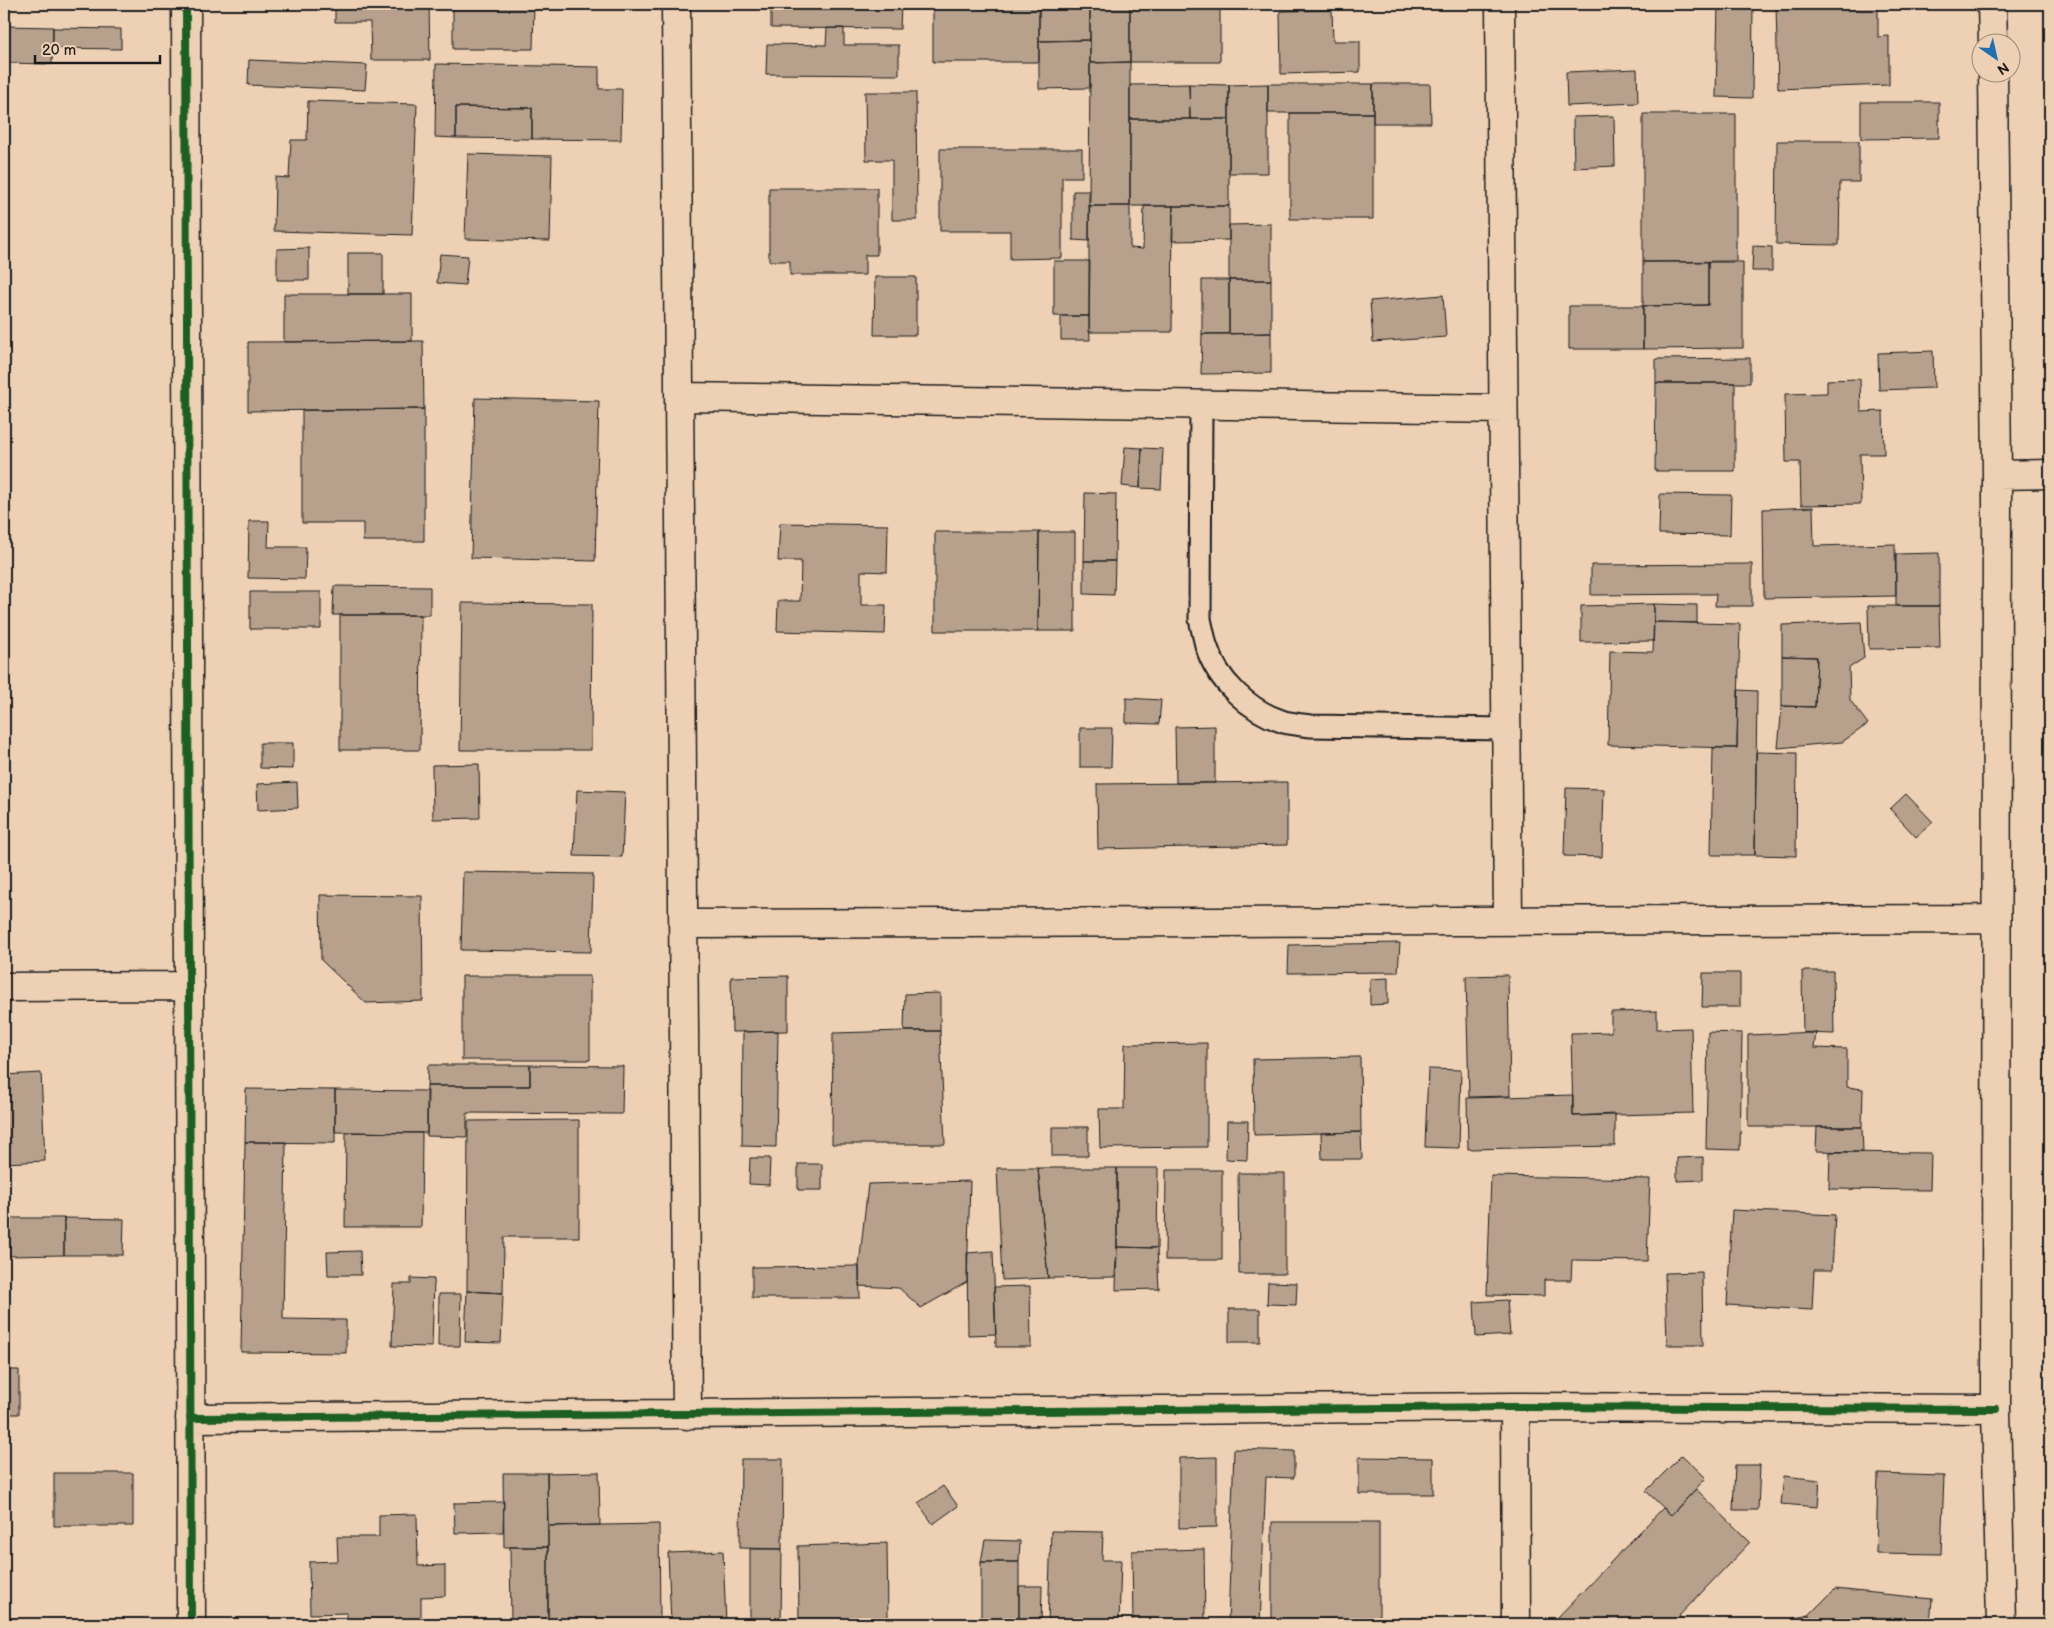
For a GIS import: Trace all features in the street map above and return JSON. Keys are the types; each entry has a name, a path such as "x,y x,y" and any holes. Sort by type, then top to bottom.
{"street":[{"path":"186,4 191,1624"},
{"path":"676,4 687,1415"},
{"path":"1500,4 1508,920"},
{"path":"1992,4 1993,32"},
{"path":"1993,82 1997,475 1995,919 1996,1409 2001,1624"},
{"path":"679,397 1503,408"},
{"path":"1997,475 2050,474"},
{"path":"683,924 1995,919"},
{"path":"4,987 190,986"},
{"path":"190,1418 1515,1407 1996,1409"},
{"path":"1515,1407 1516,1624"}],"lane":[{"path":"1202,404 1200,619 1206,646 1218,672 1236,694 1258,710 1284,722 1311,726 1506,729"}],"building":[{"path":"335,4 429,4 430,60 371,60 370,22 335,22"},
{"path":"453,4 534,4 533,49 453,49"},
{"path":"771,4 901,4 900,29 771,28"},
{"path":"933,4 1039,4 1039,62 933,62"},
{"path":"1039,4 1090,4 1090,40 1039,41"},
{"path":"1090,4 1130,4 1130,62 1090,63"},
{"path":"1130,4 1220,4 1220,62 1130,62"},
{"path":"1718,4 1753,4 1752,98 1716,97"},
{"path":"1776,4 1878,4 1878,37 1889,36 1889,85 1778,89"},
{"path":"1332,10 1333,41 1360,41 1360,72 1281,74 1280,11"},
{"path":"4,26 53,27 52,64 4,63"},
{"path":"53,28 121,29 121,49 53,48"},
{"path":"827,28 844,28 844,45 899,45 899,75 766,74 767,44 826,45"},
{"path":"1090,40 1090,88 1039,89 1039,41"},
{"path":"249,60 367,65 365,90 248,85"},
{"path":"1130,62 1130,206 1089,206 1090,63"},
{"path":"436,64 599,67 599,89 622,89 621,140 532,139 532,108 456,107 456,138 435,137"},
{"path":"1637,69 1638,103 1567,106 1566,72"},
{"path":"1189,84 1190,119 1130,119 1130,85"},
{"path":"1189,84 1229,85 1229,119 1190,119"},
{"path":"1268,84 1268,173 1229,173 1229,85"},
{"path":"1268,84 1373,84 1373,113 1268,113"},
{"path":"1373,84 1430,84 1431,123 1373,123"},
{"path":"865,92 916,92 917,220 892,220 892,160 866,160"},
{"path":"308,101 417,104 412,235 274,231 275,177 289,178 291,140 307,140"},
{"path":"1861,102 1939,102 1939,138 1861,139"},
{"path":"456,107 532,108 532,139 456,138"},
{"path":"1290,113 1373,113 1373,219 1290,219"},
{"path":"1643,114 1736,114 1736,261 1643,262"},
{"path":"1614,116 1615,166 1574,168 1573,117"},
{"path":"1130,119 1229,119 1229,206 1130,206"},
{"path":"1777,141 1859,141 1859,182 1840,182 1839,245 1776,244"},
{"path":"940,149 1082,149 1082,177 1062,177 1062,258 1010,259 1010,231 940,231"},
{"path":"468,154 552,156 550,241 465,239"},
{"path":"769,188 877,188 877,255 865,255 865,275 790,275 790,261 769,261"},
{"path":"1073,191 1090,191 1089,241 1073,240"},
{"path":"1089,206 1130,206 1130,248 1143,249 1144,206 1173,206 1172,332 1089,332"},
{"path":"1173,206 1229,206 1229,240 1172,241"},
{"path":"1271,224 1271,280 1229,280 1229,225"},
{"path":"1753,246 1772,247 1772,271 1752,271"},
{"path":"309,248 309,280 277,280 277,249"},
{"path":"348,253 383,253 383,294 348,294"},
{"path":"440,254 468,256 465,285 437,283"},
{"path":"1054,261 1090,261 1089,316 1054,316"},
{"path":"1643,262 1708,262 1708,305 1643,306"},
{"path":"1708,262 1743,262 1743,348 1643,349 1643,306 1708,305"},
{"path":"875,277 916,277 916,335 874,335"},
{"path":"1202,280 1229,280 1229,334 1202,334"},
{"path":"1229,280 1271,280 1271,333 1229,334"},
{"path":"284,294 412,294 412,341 284,342"},
{"path":"1443,295 1446,337 1373,342 1370,301"},
{"path":"1569,306 1643,306 1643,349 1569,349"},
{"path":"1061,316 1089,316 1090,340 1061,340"},
{"path":"1271,333 1271,373 1201,374 1202,334"},
{"path":"423,341 424,409 248,411 248,342"},
{"path":"1933,351 1934,388 1879,390 1878,353"},
{"path":"1750,358 1750,383 1656,383 1656,359"},
{"path":"1860,379 1861,412 1883,411 1884,454 1860,454 1861,504 1801,505 1800,462 1786,462 1785,394 1827,393 1827,380"},
{"path":"1656,383 1735,383 1735,471 1655,471"},
{"path":"475,398 599,401 595,561 471,558"},
{"path":"424,409 424,541 363,541 363,523 302,523 302,410"},
{"path":"1125,447 1142,448 1140,488 1122,486"},
{"path":"1142,448 1163,449 1161,489 1140,488"},
{"path":"1085,493 1116,494 1115,561 1084,561"},
{"path":"1660,494 1731,495 1730,535 1659,534"},
{"path":"1813,507 1814,546 1895,544 1896,596 1764,598 1763,509"},
{"path":"249,521 269,521 268,547 306,547 305,579 248,578"},
{"path":"780,523 888,525 887,572 861,571 861,605 886,605 885,634 777,631 778,601 800,601 801,561 778,561"},
{"path":"935,532 1039,532 1038,631 935,631"},
{"path":"1039,532 1075,532 1075,631 1038,631"},
{"path":"1939,553 1939,606 1896,606 1896,554"},
{"path":"1084,561 1115,561 1114,595 1084,594"},
{"path":"1752,564 1752,606 1715,606 1716,594 1591,595 1591,565"},
{"path":"334,586 430,587 430,615 333,615"},
{"path":"250,592 321,592 321,629 250,629"},
{"path":"462,603 592,604 591,750 460,750"},
{"path":"1654,604 1697,605 1697,623 1654,622"},
{"path":"1654,604 1653,641 1581,642 1581,606"},
{"path":"1868,606 1939,606 1940,648 1869,649"},
{"path":"340,615 421,615 420,750 340,750"},
{"path":"1654,622 1740,624 1737,748 1608,745 1610,651 1653,652"},
{"path":"1861,622 1864,658 1849,668 1850,700 1868,724 1842,742 1778,748 1782,706 1815,707 1817,657 1782,656 1782,625"},
{"path":"1782,656 1817,657 1815,707 1782,706"},
{"path":"1738,690 1757,691 1755,855 1711,855 1713,748 1737,748"},
{"path":"1126,698 1161,700 1159,724 1126,723"},
{"path":"1215,726 1215,783 1176,783 1175,727"},
{"path":"1080,728 1112,728 1111,767 1080,767"},
{"path":"260,743 293,743 293,769 260,768"},
{"path":"1756,752 1797,753 1796,856 1755,855"},
{"path":"479,764 480,818 433,819 432,765"},
{"path":"297,782 298,808 258,810 257,784"},
{"path":"1287,782 1287,845 1098,849 1097,784"},
{"path":"1566,788 1604,789 1602,857 1564,856"},
{"path":"577,790 625,792 622,857 574,856"},
{"path":"1906,794 1933,822 1916,837 1890,809"},
{"path":"463,872 593,874 591,952 461,950"},
{"path":"320,895 422,896 423,1001 366,1003 321,960"},
{"path":"1400,943 1398,972 1288,973 1289,945"},
{"path":"1802,971 1833,971 1834,1034 1803,1033"},
{"path":"1703,973 1740,973 1740,1007 1702,1007"},
{"path":"1508,975 1510,1096 1469,1097 1466,976"},
{"path":"462,976 590,976 590,1060 462,1060"},
{"path":"788,976 788,1031 732,1032 731,977"},
{"path":"1388,978 1388,1004 1370,1005 1370,979"},
{"path":"940,993 940,1031 904,1031 905,994"},
{"path":"1657,1011 1657,1029 1691,1028 1693,1113 1573,1116 1571,1033 1611,1032 1611,1012"},
{"path":"778,1031 776,1147 742,1146 743,1032"},
{"path":"940,1031 945,1144 832,1144 833,1033"},
{"path":"1708,1032 1742,1033 1740,1150 1706,1149"},
{"path":"1816,1032 1814,1048 1847,1049 1847,1087 1863,1089 1862,1127 1748,1127 1748,1035"},
{"path":"1207,1043 1207,1147 1100,1148 1099,1109 1124,1109 1125,1044"},
{"path":"1360,1057 1361,1132 1254,1135 1253,1059"},
{"path":"428,1065 530,1065 530,1086 427,1086"},
{"path":"530,1065 623,1066 622,1114 467,1113 467,1137 427,1136 427,1086 530,1086"},
{"path":"1428,1069 1461,1070 1459,1148 1425,1147"},
{"path":"41,1073 45,1161 4,1163 4,1075"},
{"path":"246,1089 335,1090 335,1143 245,1142"},
{"path":"335,1090 428,1091 427,1133 335,1132"},
{"path":"1573,1095 1573,1116 1615,1114 1615,1146 1468,1149 1467,1098"},
{"path":"579,1120 579,1237 504,1237 503,1293 467,1291 468,1121"},
{"path":"1227,1121 1248,1121 1247,1160 1226,1159"},
{"path":"1052,1127 1088,1127 1088,1156 1052,1156"},
{"path":"1817,1127 1862,1127 1863,1152 1816,1151"},
{"path":"346,1132 422,1133 421,1227 345,1227"},
{"path":"1361,1132 1362,1159 1322,1159 1321,1133"},
{"path":"245,1142 286,1142 283,1319 346,1320 346,1353 241,1352"},
{"path":"1830,1152 1931,1153 1930,1190 1829,1189"},
{"path":"1703,1157 1703,1180 1677,1181 1677,1158"},
{"path":"750,1158 770,1158 769,1185 749,1184"},
{"path":"798,1164 822,1164 822,1190 798,1190"},
{"path":"997,1168 1038,1168 1048,1278 1002,1280"},
{"path":"1038,1168 1117,1168 1115,1277 1048,1278"},
{"path":"1117,1168 1158,1168 1157,1248 1117,1247"},
{"path":"1166,1170 1222,1170 1222,1260 1165,1260"},
{"path":"1238,1173 1285,1173 1285,1274 1239,1274"},
{"path":"1491,1176 1650,1179 1647,1261 1572,1260 1571,1280 1544,1280 1544,1296 1487,1295"},
{"path":"970,1181 967,1282 921,1308 899,1288 859,1286 859,1266 868,1184"},
{"path":"1732,1210 1835,1215 1832,1270 1814,1270 1812,1310 1727,1305"},
{"path":"4,1218 64,1218 64,1255 4,1256"},
{"path":"64,1218 124,1219 123,1255 64,1255"},
{"path":"1117,1247 1157,1248 1159,1289 1116,1290"},
{"path":"360,1251 361,1275 328,1275 327,1252"},
{"path":"993,1251 996,1334 968,1335 967,1253"},
{"path":"859,1266 860,1298 752,1298 752,1267"},
{"path":"1702,1272 1703,1345 1667,1345 1665,1273"},
{"path":"411,1278 434,1279 432,1347 392,1346 394,1284 411,1284"},
{"path":"1268,1282 1297,1283 1296,1305 1267,1304"},
{"path":"1030,1286 1031,1347 996,1347 994,1287"},
{"path":"467,1291 503,1293 501,1343 465,1342"},
{"path":"439,1294 461,1294 460,1346 438,1346"},
{"path":"1507,1300 1510,1335 1476,1337 1474,1302"},
{"path":"1229,1309 1260,1309 1260,1342 1229,1342"},
{"path":"4,1370 19,1370 19,1414 4,1414"},
{"path":"1234,1449 1294,1451 1294,1478 1266,1477 1260,1624 1228,1624"},
{"path":"1682,1455 1706,1478 1671,1515 1646,1491"},
{"path":"1217,1457 1217,1527 1179,1528 1179,1458"},
{"path":"1359,1457 1433,1458 1433,1494 1359,1494"},
{"path":"741,1459 783,1459 782,1549 740,1548"},
{"path":"1735,1465 1760,1465 1758,1510 1733,1510"},
{"path":"599,1472 600,1525 548,1526 547,1473"},
{"path":"54,1473 133,1473 133,1526 54,1526"},
{"path":"503,1473 547,1473 548,1547 504,1547"},
{"path":"1878,1474 1944,1476 1941,1554 1876,1553"},
{"path":"1784,1476 1820,1480 1818,1507 1781,1504"},
{"path":"943,1486 958,1506 933,1524 918,1503"},
{"path":"1696,1489 1750,1542 1679,1616 1688,1624 1566,1624 1558,1617 1663,1508 1671,1515"},
{"path":"504,1502 503,1532 455,1533 454,1503"},
{"path":"417,1514 418,1566 445,1565 445,1596 421,1597 421,1624 347,1624 347,1613 310,1614 309,1562 338,1561 337,1537 379,1537 379,1515"},
{"path":"1272,1522 1379,1522 1379,1622 1272,1622"},
{"path":"659,1524 660,1624 548,1624 548,1526"},
{"path":"1051,1531 1103,1532 1102,1560 1121,1560 1119,1624 1048,1624"},
{"path":"985,1540 1020,1541 1019,1562 981,1562"},
{"path":"887,1543 888,1618 799,1621 798,1546"},
{"path":"510,1547 548,1547 548,1624 511,1624"},
{"path":"750,1549 782,1549 781,1624 750,1624"},
{"path":"1204,1549 1205,1624 1133,1624 1132,1551"},
{"path":"723,1551 726,1624 671,1624 668,1553"},
{"path":"981,1562 1019,1562 1019,1624 981,1624"},
{"path":"1019,1586 1042,1586 1041,1624 1019,1624"},
{"path":"1835,1589 1932,1599 1930,1624 1816,1624 1809,1615"},
{"path":"1809,1615 1816,1624 1786,1624 1786,1620"},
{"path":"1760,1620 1786,1620 1786,1624 1760,1624"}],"cycle path":[{"path":"186,4 191,1624"},
{"path":"190,1418 1515,1407 1996,1409"}]}
